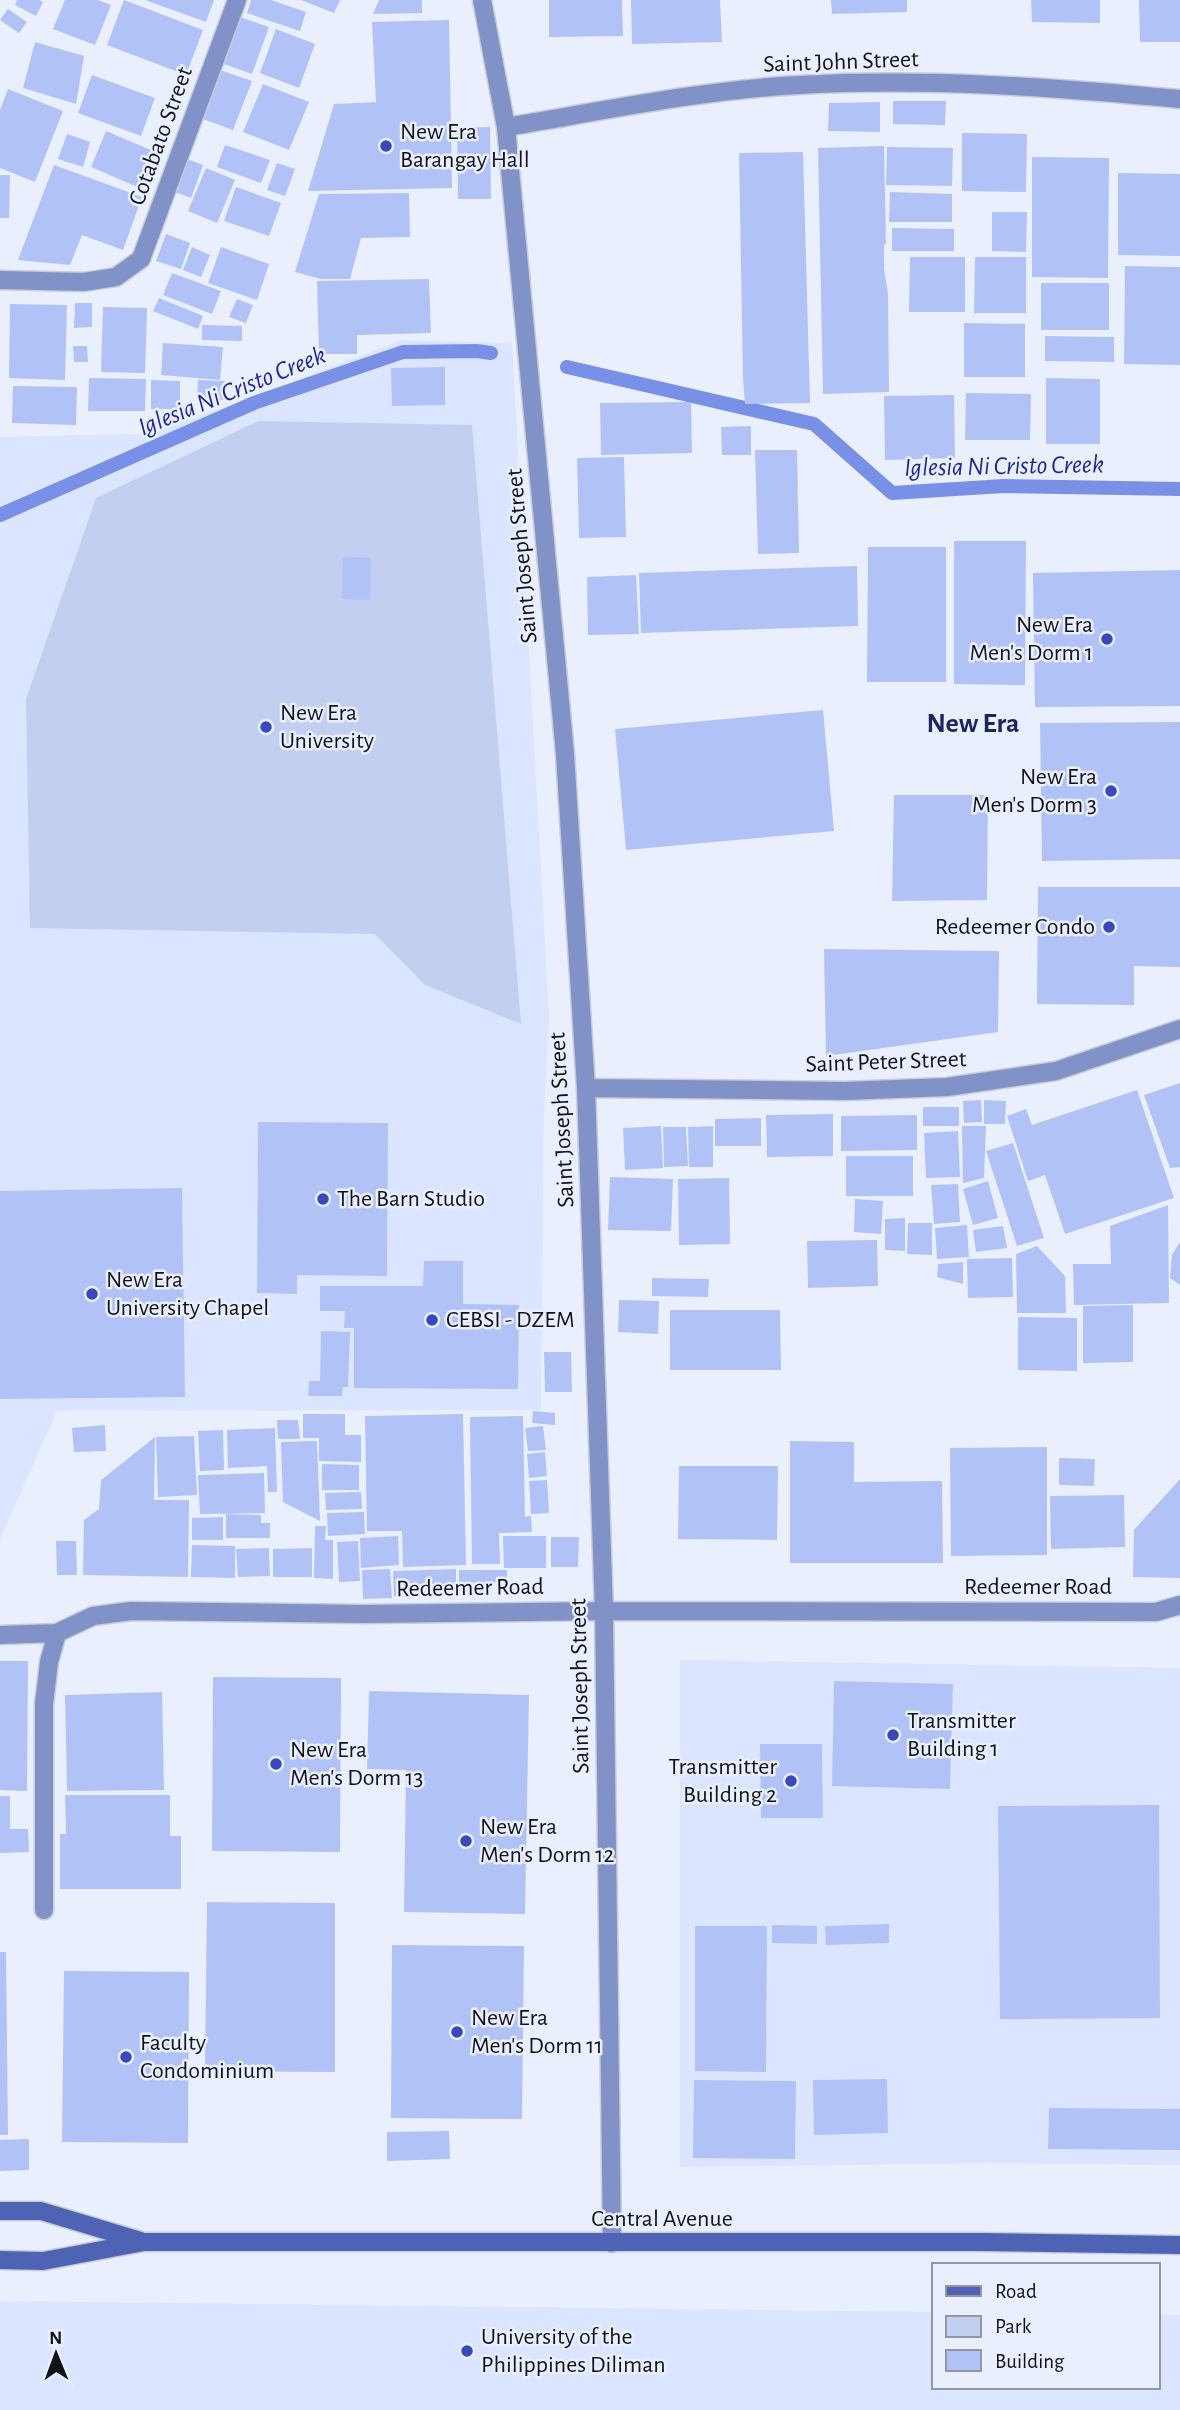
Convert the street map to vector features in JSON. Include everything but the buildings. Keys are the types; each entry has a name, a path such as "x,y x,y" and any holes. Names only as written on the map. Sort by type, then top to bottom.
{"main road":[{"name":"Central Avenue","path":"0,2211 41,2211 145,2242"},
{"name":"Central Avenue","path":"0,2260 43,2261 145,2242 980,2242 1180,2245"}],"street":[{"name":"Cotabato Street","path":"0,280 84,282 116,277 141,259 237,0"},
{"name":"Saint Joseph Street","path":"482,0 506,127 565,754 586,1088 604,1611 612,2244"},
{"name":"Saint John Street","path":"506,127 692,96 798,85 901,82 1069,89 1180,99"},
{"name":"Saint Peter Street","path":"586,1088 845,1091 947,1087 1056,1070 1180,1029"},
{"name":"Redeemer Road","path":"0,1635 57,1633 93,1616 131,1611 363,1614 604,1611 1156,1612 1180,1605"},
{"path":"44,1910 44,1704 49,1662 57,1633"}],"shaded area":[{"name":"New Era University","path":"402,340 512,343 549,1017 544,1112 541,1410 57,1411 0,1539 0,437 139,434 232,405"},
{"path":"680,1660 1180,1668 1180,2165 987,2163 680,2167"},
{"name":"University of the Philippines Diliman","path":"0,2301 932,2312 932,2389 1159,2389 1159,2315 1180,2315 1180,2410 0,2410"}],"green space":[{"path":"258,421 472,425 521,1024 425,985 375,934 30,928 26,699 96,498"}],"waterway":[{"name":"Iglesia Ni Cristo Creek","path":"0,515 254,403 403,352 491,353"},
{"name":"Iglesia Ni Cristo Creek","path":"567,367 814,424 892,493 1004,486 1180,489"}],"place":[{"name":"New Era Barangay Hall","path":"386,146"},
{"name":"New Era Men's Dorm 1","path":"1107,639"},
{"name":"New Era University","path":"266,727"},
{"name":"New Era Men's Dorm 3","path":"1111,791"},
{"name":"Redeemer Condo","path":"1109,927"},
{"name":"The Barn Studio","path":"323,1199"},
{"name":"New Era University Chapel","path":"92,1294"},
{"name":"CEBSI - DZEM","path":"432,1320"},
{"name":"Transmitter Building 1","path":"893,1735"},
{"name":"New Era Men's Dorm 13","path":"276,1764"},
{"name":"Transmitter Building 2","path":"791,1781"},
{"name":"New Era Men's Dorm 12","path":"466,1841"},
{"name":"New Era Men's Dorm 11","path":"457,2032"},
{"name":"Faculty Condominium","path":"126,2057"},
{"name":"University of the Philippines Diliman","path":"467,2351"}],"district":[{"name":"New Era","path":"973,724"}]}
